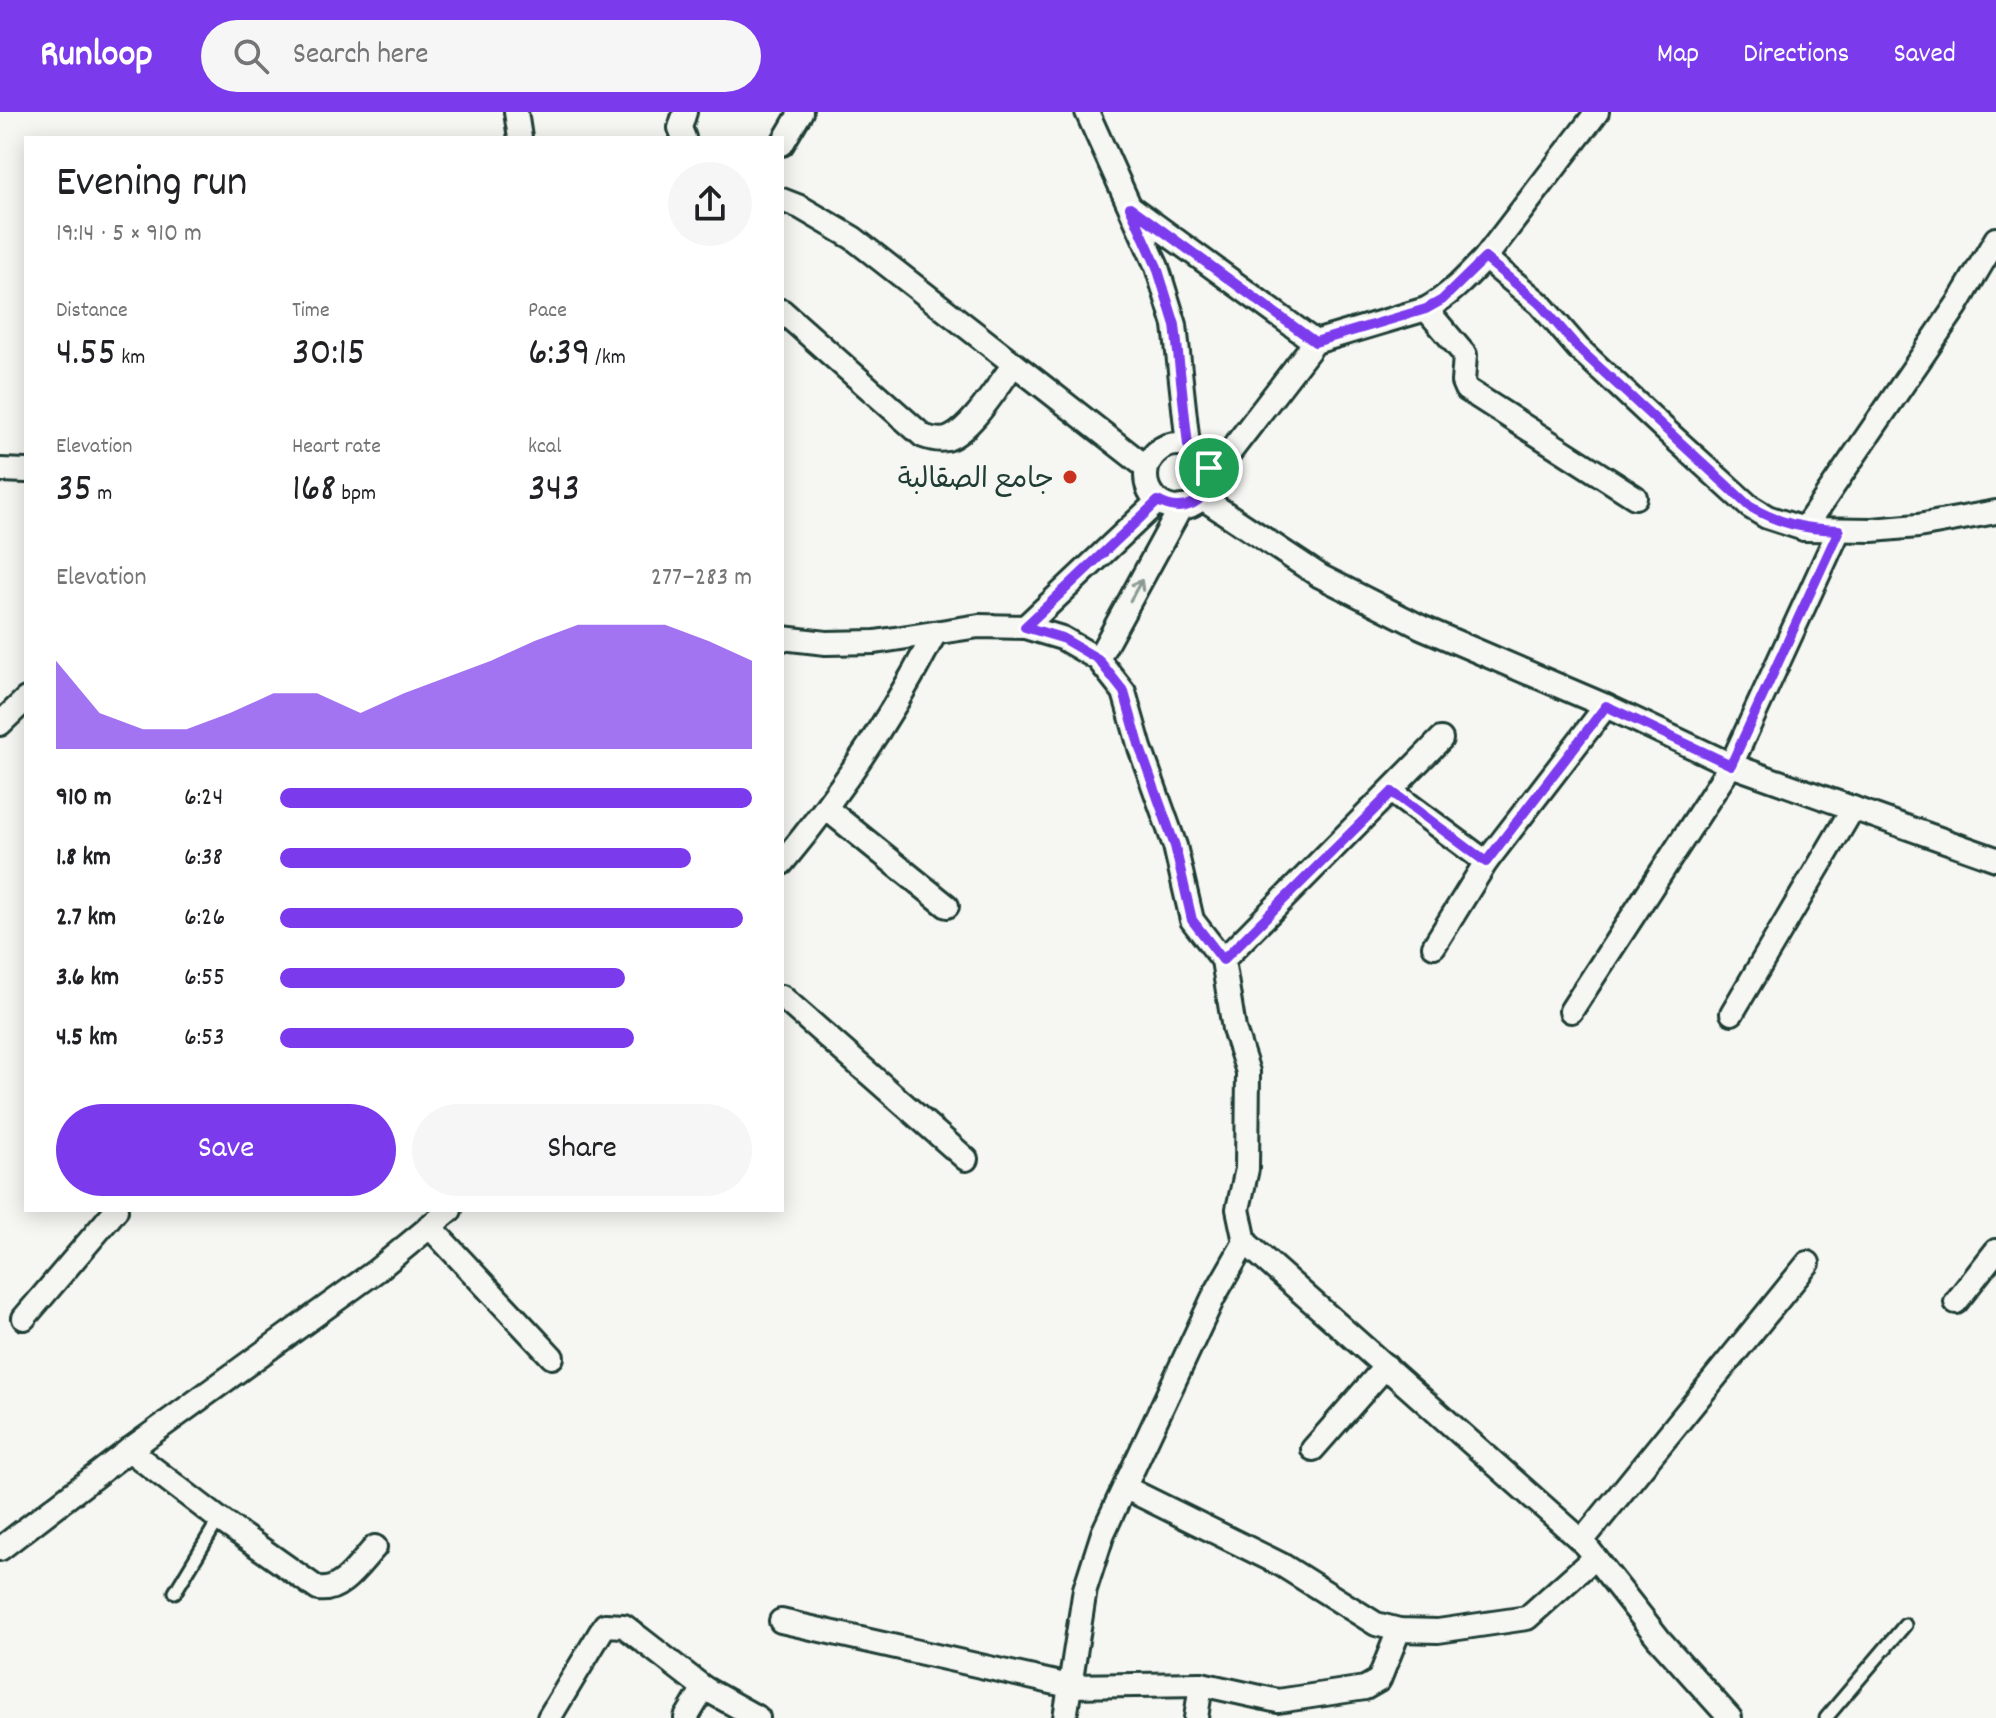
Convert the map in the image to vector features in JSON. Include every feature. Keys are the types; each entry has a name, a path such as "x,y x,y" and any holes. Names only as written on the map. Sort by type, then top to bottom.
{"street":[{"path":"516,112 520,136"},
{"path":"683,136 680,128 685,112"},
{"path":"784,141 801,112"},
{"path":"1087,112 1157,267 1175,325 1188,445"},
{"path":"1098,659 1197,494 1315,342 1426,309 1442,300 1485,258 1597,112"},
{"path":"784,201 853,238 1146,467"},
{"path":"1130,207 1315,342"},
{"path":"1804,529 1957,305 1996,239"},
{"path":"1485,258 1540,304 1578,348 1749,506 1767,517 1804,529 1839,530 1918,526 1996,512"},
{"path":"1426,309 1465,355 1463,382 1466,389 1635,497"},
{"path":"784,313 923,436 932,439 943,440 963,430 1014,364"},
{"path":"1177,443 1188,445 1205,458 1197,494 1165,505 1158,501 1147,485 1146,467 1158,450 1177,443"},
{"path":"0,470 24,471"},
{"path":"1197,494 1320,576 1421,627 1606,706 1731,765 1996,859"},
{"path":"1025,627 1158,501"},
{"path":"1571,1011 1731,765 1839,530"},
{"path":"784,638 826,643 875,642 979,626 1025,627 1062,638 1098,659 1124,692 1140,748 1175,846 1192,920 1223,960 1234,1029 1248,1072 1247,1169 1238,1209 1245,1242 1588,1549 1659,1639 1730,1718"},
{"path":"784,861 827,809 898,701 934,635"},
{"path":"2,717 24,700"},
{"path":"1434,946 1486,862 1606,706"},
{"path":"1223,960 1441,739"},
{"path":"1392,792 1486,862"},
{"path":"1732,1013 1853,808"},
{"path":"827,809 947,906"},
{"path":"784,999 966,1159"},
{"path":"24,1318 114,1212"},
{"path":"0,1549 129,1450 376,1271 447,1212"},
{"path":"429,1226 552,1357"},
{"path":"1065,1718 1091,1566 1103,1533 1213,1298 1245,1242"},
{"path":"1956,1302 1996,1251"},
{"path":"1126,1488 1282,1565 1376,1624 1399,1630 1438,1631 1527,1618 1588,1549 1808,1263"},
{"path":"1313,1449 1386,1366"},
{"path":"129,1450 318,1589 327,1591 337,1587 375,1547"},
{"path":"781,1621 1069,1686 1201,1684 1278,1701 1365,1688 1379,1680 1399,1630"},
{"path":"549,1718 605,1625 624,1626 704,1688 758,1718"},
{"path":"1196,1718 1201,1684"},
{"path":"686,1718 704,1688"}],"lane":[{"path":"175,1592 219,1519"},
{"path":"1826,1718 1905,1625"}],"place":[{"name":"جامع الصقالبة","path":"1070,477"}],"route":[{"path":"1130,207 1315,342 1426,309 1442,300 1485,258 1540,304 1578,348 1749,506 1767,517 1804,529 1839,530 1731,765 1606,706 1486,862 1392,792 1223,960 1192,920 1175,846 1140,748 1124,692 1098,659 1062,638 1025,627 1158,501 1173,507 1189,506 1196,502 1207,489 1209,468 1205,458 1188,445 1175,325 1157,267 1130,207"}]}
